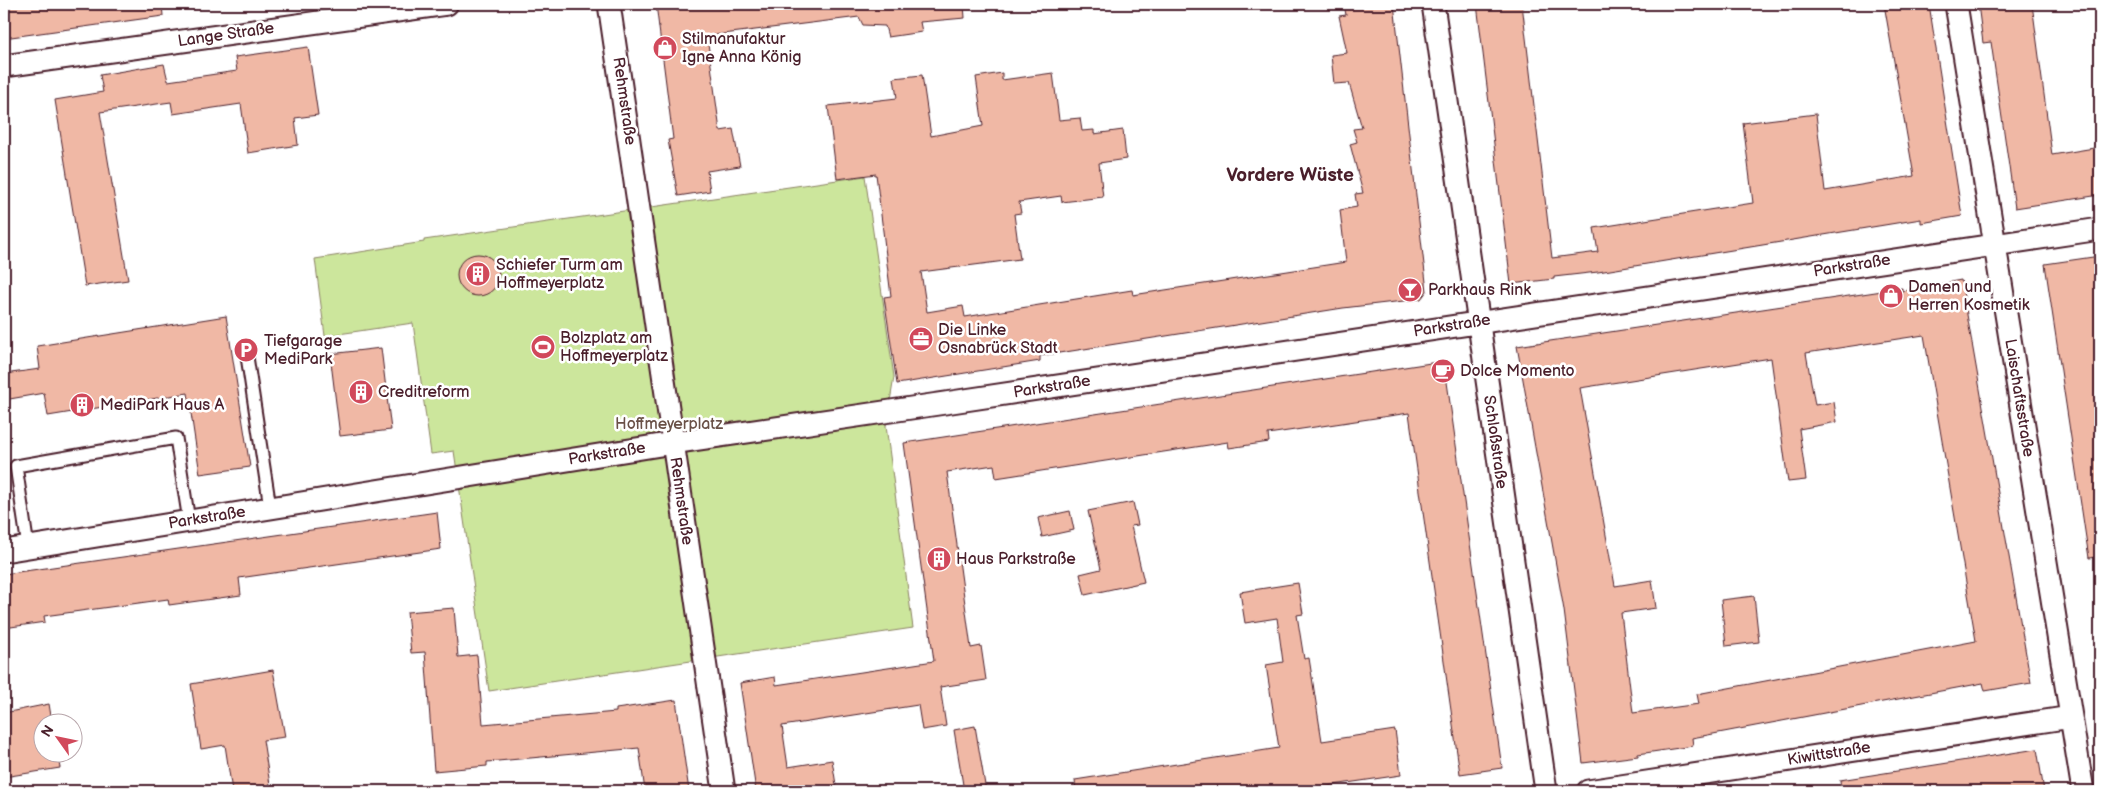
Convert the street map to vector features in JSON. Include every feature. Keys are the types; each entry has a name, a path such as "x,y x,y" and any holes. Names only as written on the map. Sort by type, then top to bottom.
{"street":[{"name":"Lange Straße","path":"4,66 447,4"},
{"name":"Rehmstraße","path":"609,4 724,791"},
{"name":"Schloßstraße","path":"1433,4 1546,791"},
{"name":"Laischaftsstraße","path":"1956,4 2083,791"},
{"name":"Parkstraße","path":"4,551 673,442 936,405 2100,229"},
{"name":"Kiwittstraße","path":"1588,791 2071,717"}],"lane":[{"path":"246,350 270,508"},
{"path":"28,548 16,466 176,438 189,521"}],"green space":[{"name":"Hoffmeyerplatz","path":"865,176 894,377 886,426 913,628 489,691 454,451 431,454 413,323 325,336 315,259 424,242 424,240"}],"building":[{"path":"4,4 162,4 163,16 4,38"},
{"path":"656,4 964,4 965,18 920,22 922,32 888,37 885,26 863,25 859,17 707,36 720,131 733,129 740,166 707,171 710,191 678,196 668,140 673,139"},
{"path":"1344,4 1394,4 1427,291 1421,299 1343,308 1040,356 1040,361 897,384 884,297 891,296 876,174 837,179 828,106 897,98 894,78 922,75 931,136 983,126 976,77 1002,73 1002,80 1053,73 1059,120 1080,118 1082,131 1094,130 1094,134 1123,130 1126,159 1099,163 1103,197 1062,202 1061,196 1019,202 1021,213 1014,214 1020,259 921,272 927,312 963,306 965,317 1132,290 1133,295 1346,262 1340,210 1357,207 1355,194 1363,193 1350,144 1357,142 1353,129 1362,128 1349,83 1334,84 1331,55 1347,53 1339,16 1346,15"},
{"path":"1477,4 1522,4 1552,258 1598,252 1594,228 1753,203 1743,123 1816,114 1825,191 1914,176 1884,4 1929,4 1962,216 1921,223 1921,219 1598,272 1554,277 1554,279 1511,284"},
{"path":"1978,4 2032,4 2052,155 2100,147 2100,195 2015,208 1991,42 1983,43"},
{"path":"308,47 318,115 295,118 298,145 248,153 241,104 173,114 171,102 100,112 128,280 85,286 55,100 103,92 100,75 164,64 168,81 237,71 235,57"},
{"name":"Schiefer Turm am Hoffmeyerplatz","path":"482,254 490,257 496,263 499,275 496,287 490,293 474,296 466,293 460,287 457,271 460,263 466,257"},
{"path":"2100,256 2100,557 2089,558 2045,264"},
{"path":"1961,280 2031,683 1985,691 1983,683 1692,738 1693,746 1583,763 1564,610 1517,346 1902,288 1902,291","holes":["1924,335 1976,641 1697,694 1699,704 1633,713 1621,613 1656,608 1652,580 1615,586 1580,388 1771,358 1788,482 1806,480 1799,429 1837,422 1834,402 1815,405 1806,353"]},
{"name":"MediPark Haus A","path":"226,316 250,467 200,474 188,393 48,416 44,393 4,400 4,374 40,369 37,346"},
{"name":"Creditreform","path":"381,348 391,430 340,436 330,354"},
{"path":"1444,361 1502,768 1460,774 1409,413 1268,434 1269,442 1229,448 1228,442 996,478 994,465 947,472 971,648 981,646 986,680 940,687 946,726 922,730 918,705 782,726 788,767 832,760 837,791 756,791 740,683 775,677 776,685 934,661 904,443"},
{"path":"1133,502 1138,525 1131,526 1144,582 1085,595 1080,574 1101,569 1088,511"},
{"path":"1070,511 1074,530 1042,537 1038,518"},
{"path":"437,512 441,549 239,578 241,595 169,605 168,599 44,616 45,622 4,628 4,574"},
{"path":"1298,583 1303,614 1297,615 1304,659 1309,658 1322,741 1395,730 1401,775 1293,791 1076,791 1075,780 1279,748 1266,665 1283,662 1277,618 1245,623 1240,592"},
{"path":"1754,596 1759,642 1726,646 1721,600"},
{"path":"454,608 458,657 477,655 483,724 616,712 616,709 676,700 689,791 645,791 639,748 487,762 487,766 434,771 425,652 411,653 407,612"},
{"path":"273,670 285,737 263,740 271,791 232,791 225,745 201,749 191,684"},
{"path":"49,704 50,712 32,712 32,762 59,762 60,768 4,777 4,713"},
{"path":"975,726 986,791 964,791 954,730"},
{"path":"2037,749 2044,791 1841,791 1840,780"}],"place":[{"name":"Stilmanufaktur Igne Anna König","path":"665,48"},
{"name":"Schiefer Turm am Hoffmeyerplatz","path":"478,274"},
{"name":"Parkhaus Rink","path":"1410,290"},
{"name":"Damen und Herren Kosmetik","path":"1891,296"},
{"name":"Die Linke Osnabrück Stadt","path":"921,339"},
{"name":"Bolzplatz am Hoffmeyerplatz","path":"543,347"},
{"name":"Tiefgarage MediPark","path":"246,350"},
{"name":"Dolce Momento","path":"1443,371"},
{"name":"Creditreform","path":"361,392"},
{"name":"MediPark Haus A","path":"82,405"},
{"name":"Haus Parkstraße","path":"939,559"}],"district":[{"name":"Vordere Wüste","path":"1290,175"}]}
